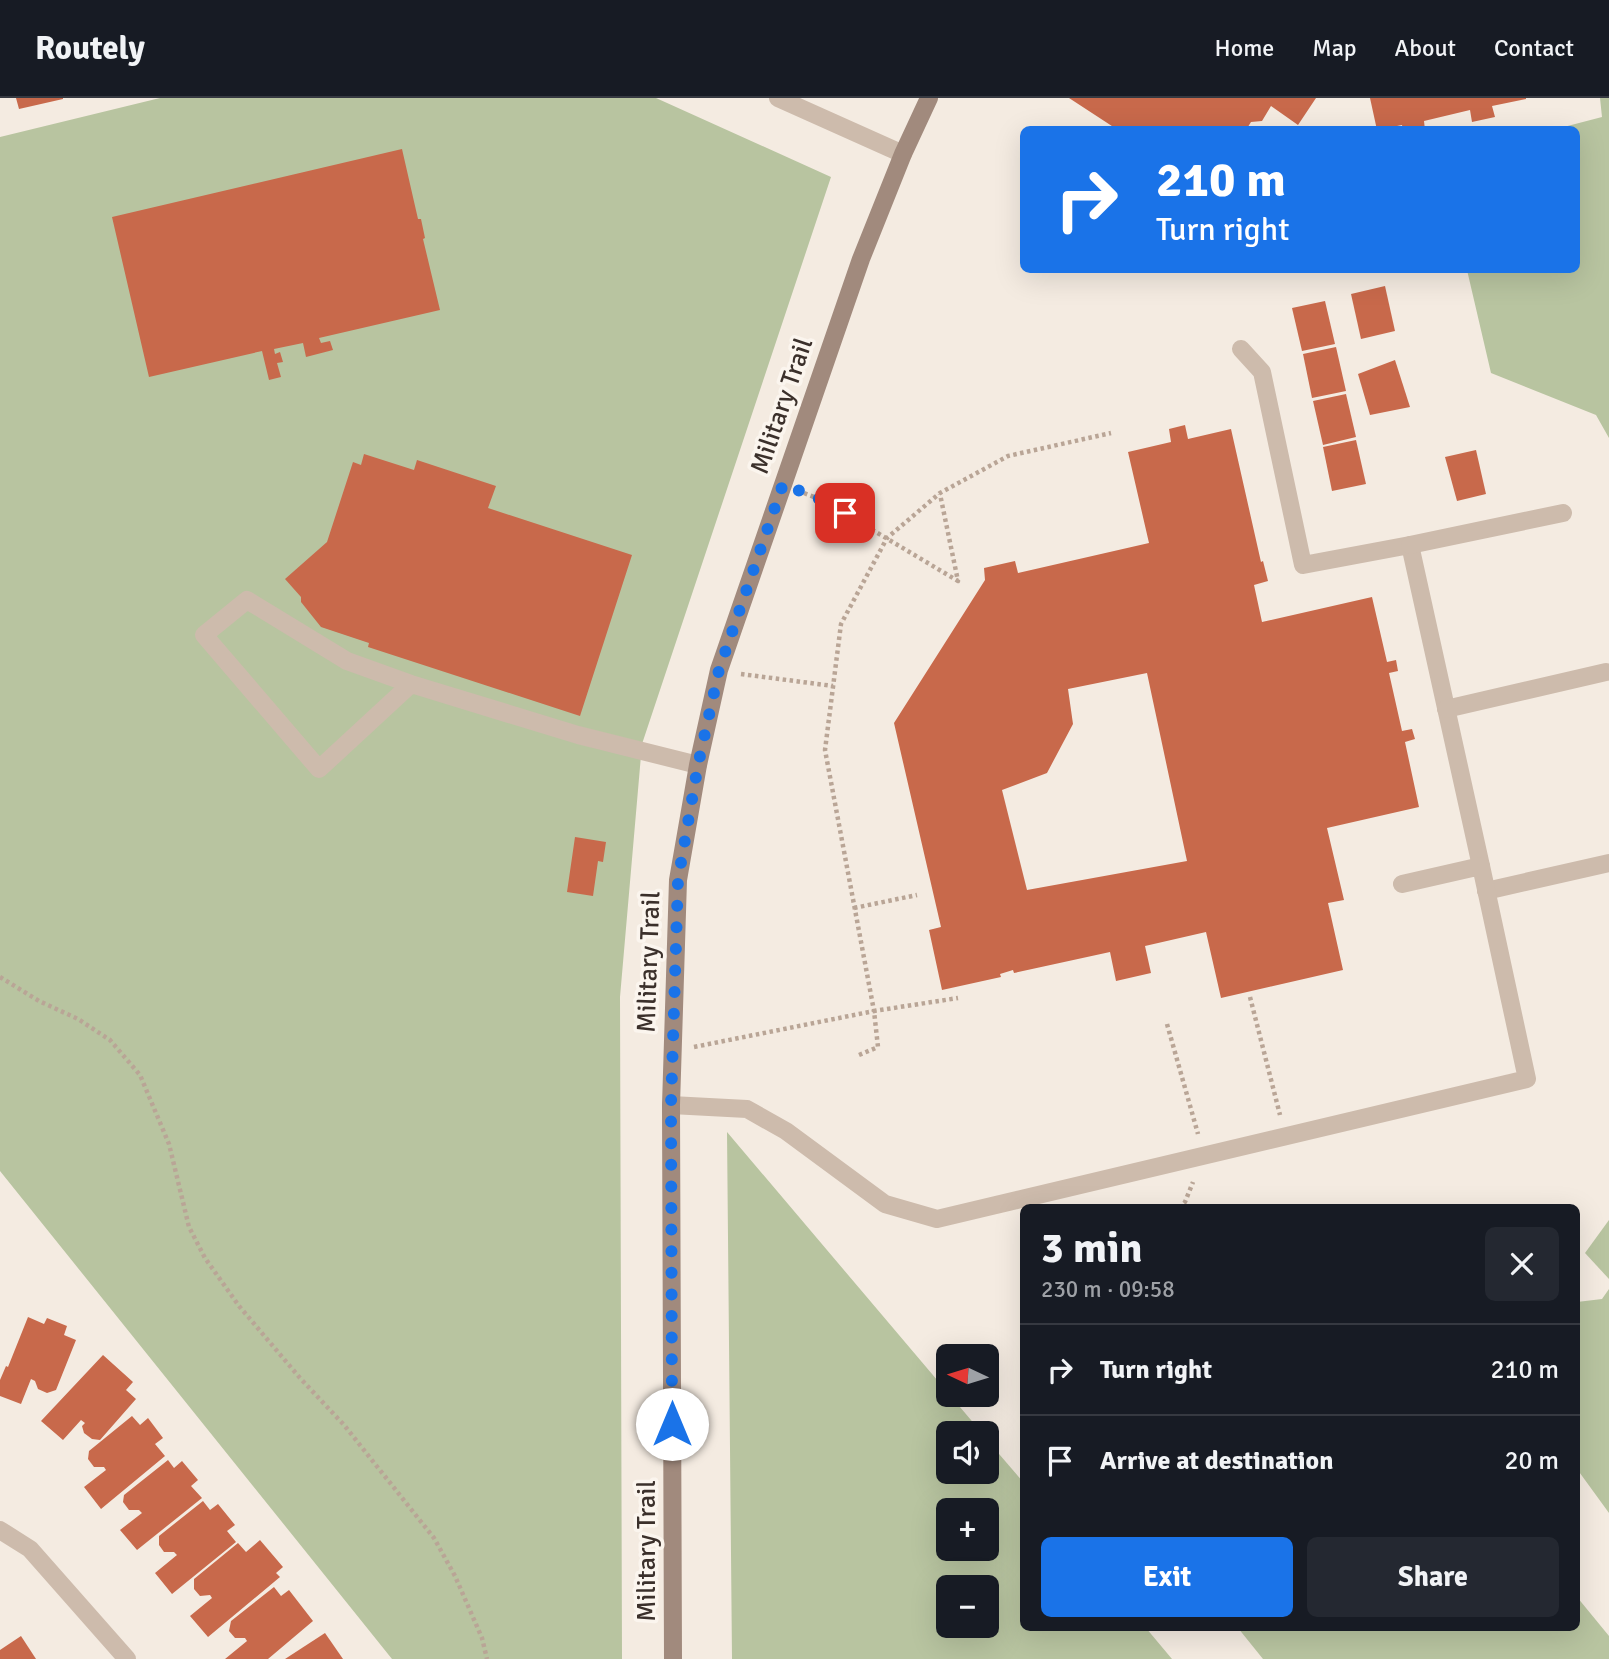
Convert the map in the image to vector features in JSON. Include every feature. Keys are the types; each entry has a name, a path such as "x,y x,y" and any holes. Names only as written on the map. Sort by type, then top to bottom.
{"street":[{"path":"778,98 903,153"},
{"name":"Military Trail","path":"673,1659 671,1105 678,880 698,765 719,670 860,259 903,153 929,98"},
{"path":"1241,349 1262,372 1303,565 1563,513"},
{"path":"671,1105 747,1109 786,1131 885,1204 937,1219 1527,1079 1410,545"},
{"path":"411,684 319,769 204,635 247,600 347,661 411,684 578,735 698,765"},
{"path":"1446,709 1606,672"},
{"path":"1486,891 1609,863"},
{"path":"1402,884 1480,866"},
{"path":"0,1530 30,1549 127,1659"}],"path":[{"path":"859,1055 878,1046 874,1011 825,750 841,624 887,538 940,493 1008,456 1111,433"},
{"path":"783,484 824,501 958,582 940,493"},
{"path":"744,675 833,686"},
{"path":"854,908 917,895"},
{"path":"0,977 39,1001 78,1019 110,1040 139,1075 169,1144 189,1227 205,1258 239,1306 300,1378 344,1424 434,1538 455,1576 482,1638 486,1659"},
{"path":"1250,997 1286,1136"},
{"path":"673,1052 874,1011 958,998"},
{"path":"1167,1024 1204,1155 1183,1204"}],"green space":[{"path":"160,98 656,98 831,177 642,744 620,997 622,1659 392,1659 0,1171 0,137"},
{"path":"1600,98 1609,98 1609,438 1596,415 1491,373 1468,273 1580,273 1580,126 1568,126 1602,117"},
{"path":"727,1132 936,1379 936,1407 960,1407 972,1421 936,1421 936,1484 999,1484 999,1454 1020,1478 1020,1631 1149,1631 1172,1659 732,1659"},
{"path":"1609,1220 1609,1279 1585,1253"},
{"path":"1609,1289 1609,1513 1580,1473 1580,1302 1602,1299"},
{"path":"1580,1601 1609,1636 1609,1659 1263,1659 1240,1631 1580,1631"}],"building":[{"path":"16,98 63,98 63,99 19,109"},
{"path":"1069,98 1316,98 1298,125 1271,106 1262,121 1251,122 1248,126 1112,126"},
{"path":"1370,98 1526,98 1492,106 1495,117 1472,122 1470,110 1424,121 1425,126 1376,126"},
{"path":"402,149 418,219 421,219 423,239 440,310 319,338 321,343 330,341 333,350 306,357 303,343 274,349 275,354 280,352 283,362 277,363 281,377 269,380 262,351 149,377 112,217"},
{"path":"1385,286 1395,331 1361,339 1351,294"},
{"path":"1325,301 1335,344 1302,351 1292,308"},
{"path":"1336,347 1346,391 1312,398 1303,354"},
{"path":"1395,360 1410,407 1370,415 1358,374"},
{"path":"1346,394 1356,437 1323,445 1313,401"},
{"path":"1185,425 1188,439 1231,429 1261,562 1263,561 1268,581 1254,585 1262,622 1372,597 1387,662 1396,660 1398,671 1389,673 1402,731 1412,729 1415,739 1405,742 1419,807 1327,828 1344,900 1328,903 1343,970 1221,998 1206,932 1145,946 1151,973 1116,981 1110,952 1014,973 1013,970 1000,974 1001,977 942,990 929,930 941,927 894,723 985,580 984,568 1015,561 1018,573 1149,543 1128,452 1171,442 1169,429","holes":["1147,673 1187,861 1027,890 1002,790 1047,773 1073,724 1068,689"]},
{"path":"1356,440 1366,484 1332,491 1323,447"},
{"path":"1476,450 1486,494 1457,501 1445,457"},
{"path":"364,454 414,470 417,460 496,486 488,508 632,555 580,716 368,647 369,643 321,627 285,579 327,542 353,462 361,465"},
{"path":"575,837 606,842 603,862 598,861 593,896 567,892"},
{"path":"28,1317 44,1324 47,1318 67,1326 64,1335 76,1340 56,1390 47,1393 38,1389 35,1381 31,1379 21,1404 0,1396 0,1380"},
{"path":"103,1355 133,1382 126,1390 136,1399 100,1440 92,1439 84,1433 82,1426 85,1423 81,1420 63,1440 41,1421"},
{"path":"132,1416 140,1425 148,1418 163,1438 155,1444 165,1456 101,1509 84,1487 106,1470 104,1467 94,1467 88,1459 89,1451"},
{"path":"168,1460 174,1468 182,1461 198,1480 191,1486 202,1498 137,1550 120,1530 142,1513 139,1510 129,1510 123,1502 124,1495"},
{"path":"203,1501 210,1510 218,1504 235,1525 227,1531 236,1542 172,1594 155,1573 177,1555 174,1552 164,1552 159,1545 159,1536"},
{"path":"260,1540 283,1567 276,1573 280,1577 208,1637 190,1616 212,1598 210,1595 200,1596 194,1589 194,1579 238,1543 246,1552"},
{"path":"274,1587 281,1596 289,1590 313,1621 268,1659 225,1659 247,1641 245,1638 235,1638 229,1631 231,1621"},
{"path":"325,1633 343,1659 285,1659"},
{"path":"21,1636 36,1659 0,1659 0,1650"}],"route":[{"path":"672,1424 671,1105 678,880 698,765 719,670 783,484 845,513"}]}
